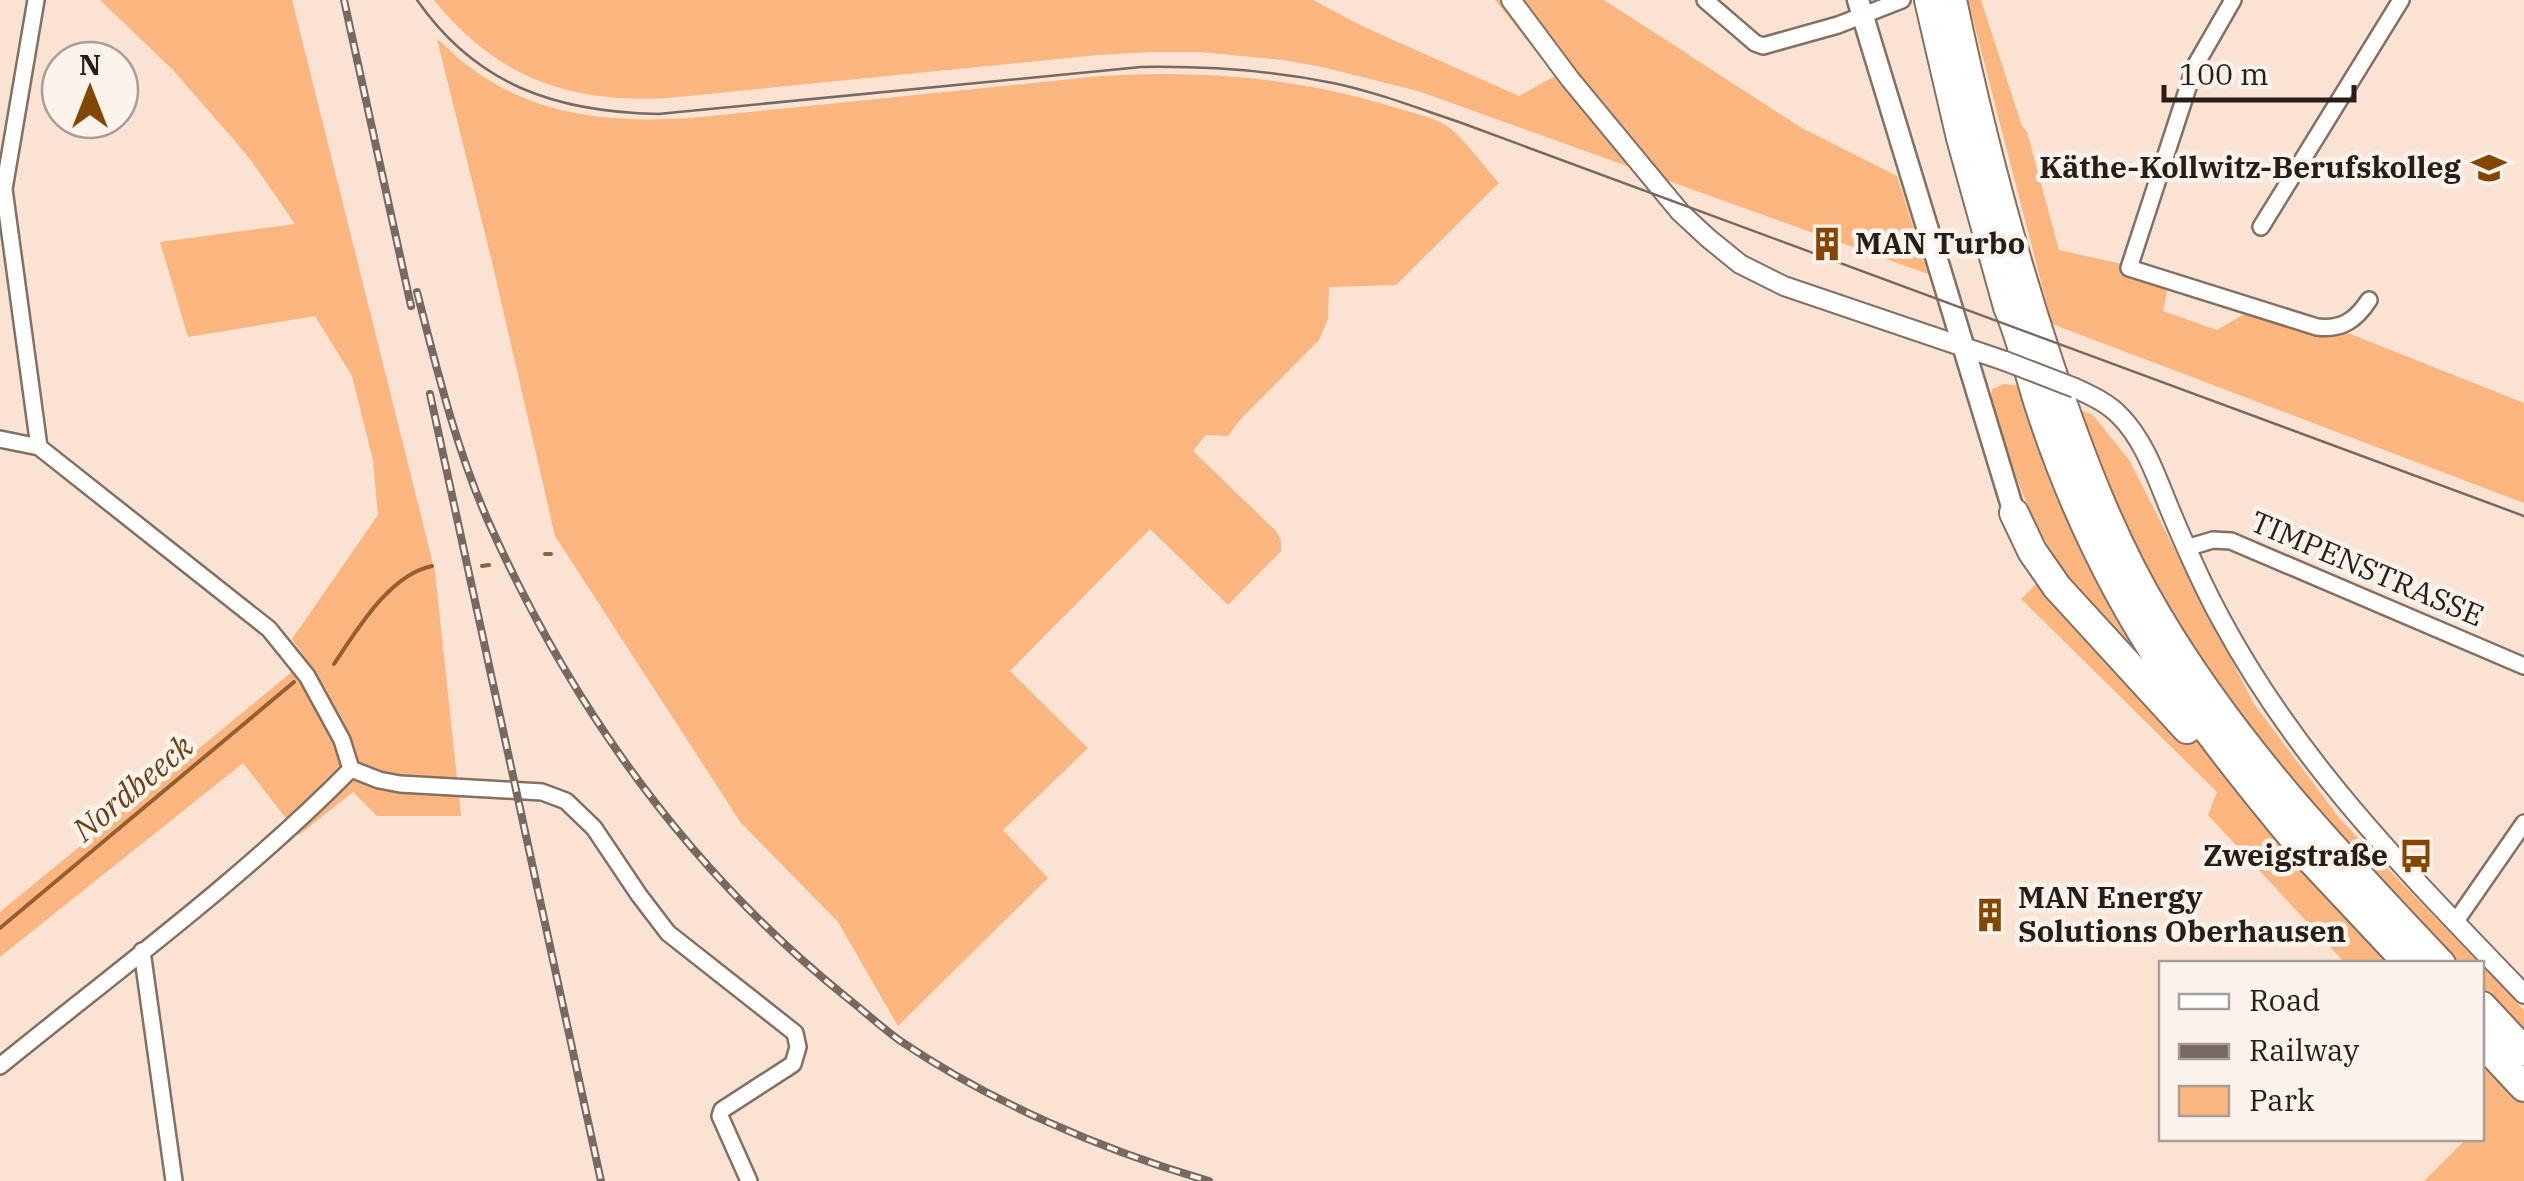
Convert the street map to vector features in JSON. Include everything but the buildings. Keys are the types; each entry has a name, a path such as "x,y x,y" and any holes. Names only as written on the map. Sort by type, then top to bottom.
{"highway":[{"path":"1929,0 1970,174 2008,307 2052,441 2097,549 2135,620 2197,718 2313,861"},
{"path":"1952,0 1982,134 2032,312 2071,428 2118,542 2157,615 2208,696 2266,772 2438,961"},
{"path":"2014,513 2032,551 2056,587 2219,766 2406,961"},
{"path":"2484,1008 2524,1051"},
{"path":"2484,1044 2524,1087"}],"main road":[{"path":"1860,7 2014,513"}],"street":[{"path":"36,0 2,189 39,447"},
{"path":"1511,0 1570,80 1680,212 1740,264 1784,286 1962,345 2075,388 2111,408 2131,428 2217,612 2245,662 2315,765 2371,833 2524,994"},
{"path":"1705,0 1763,46 1838,24 1860,7 1902,0"},
{"path":"2233,0 2195,66 2129,268 2317,327 2338,328 2350,322 2369,300"},
{"path":"2261,227 2401,0"},
{"path":"0,440 39,447 269,630 307,676 342,740 351,768 400,784 542,792 566,801 594,828 668,933 795,1032 798,1047 794,1064 722,1110 720,1116 749,1181"},
{"name":"TIMPENSTRASSE","path":"2186,548 2213,540 2231,541 2524,666"},
{"path":"0,1066 317,804 351,768"},
{"path":"2456,921 2524,823"},
{"path":"142,952 174,1181"}],"green space":[{"path":"100,0 292,0 435,572 461,816 377,816 353,792 299,835 243,763 0,957 0,912 293,671 313,705 327,691 292,639 378,515 373,460 352,376 315,316 188,337 160,242 295,224 234,140 172,69"},
{"path":"434,0 1313,0 1519,96 1555,76 1495,0 1604,0 1800,127 1897,176 1928,274 1418,91 1322,67 1200,52 1152,52 668,98 599,96 567,90 510,67 458,27"},
{"path":"1968,0 1981,0 2027,132 2059,250 2170,278 2163,311 2217,330 2246,313 2274,308 2524,403 2524,503 2052,324"},
{"path":"437,39 467,65 519,96 574,113 631,119 691,118 1101,76 1211,75 1283,82 1354,96 1441,123 1459,137 1499,183 1396,285 1329,287 1328,319 1319,340 1228,436 1206,435 1193,451 1281,540 1281,551 1228,605 1150,529 1010,671 1088,748 1003,830 1048,878 898,1026 838,922 741,823 555,536"},
{"path":"2004,384 2021,386 2093,415 2129,460 2254,704 2340,819 2477,961 2343,961 2208,815 2217,792 2021,599 2058,562 2018,482 1991,397 1992,389"},
{"path":"2484,968 2524,1010 2524,1181 2424,1181 2464,1141 2484,1141"}],"waterway":[{"name":"Nordbeeck","path":"545,554 551,554"},
{"name":"Nordbeeck","path":"482,566 489,565"},
{"name":"Nordbeeck","path":"334,664 388,592 416,571 432,566"},
{"name":"Nordbeeck","path":"0,928 294,682"}],"tram line":[{"path":"417,0 440,30 493,73 553,100 621,112 658,114 1141,67 1261,72 1349,87 1459,122 2524,516"}],"railway":[{"path":"344,0 411,306"},
{"path":"417,292 467,467 522,591 597,721 685,840 789,948 899,1040 934,1063 1048,1122 1128,1155 1209,1181"},
{"path":"430,394 601,1181"}],"place":[{"name":"Käthe-Kollwitz-Berufskolleg","path":"2489,168"},
{"name":"MAN Turbo","path":"1827,244"},
{"name":"Zweigstraße","path":"2416,856"},
{"name":"MAN Energy Solutions Oberhausen","path":"1990,915"}]}
